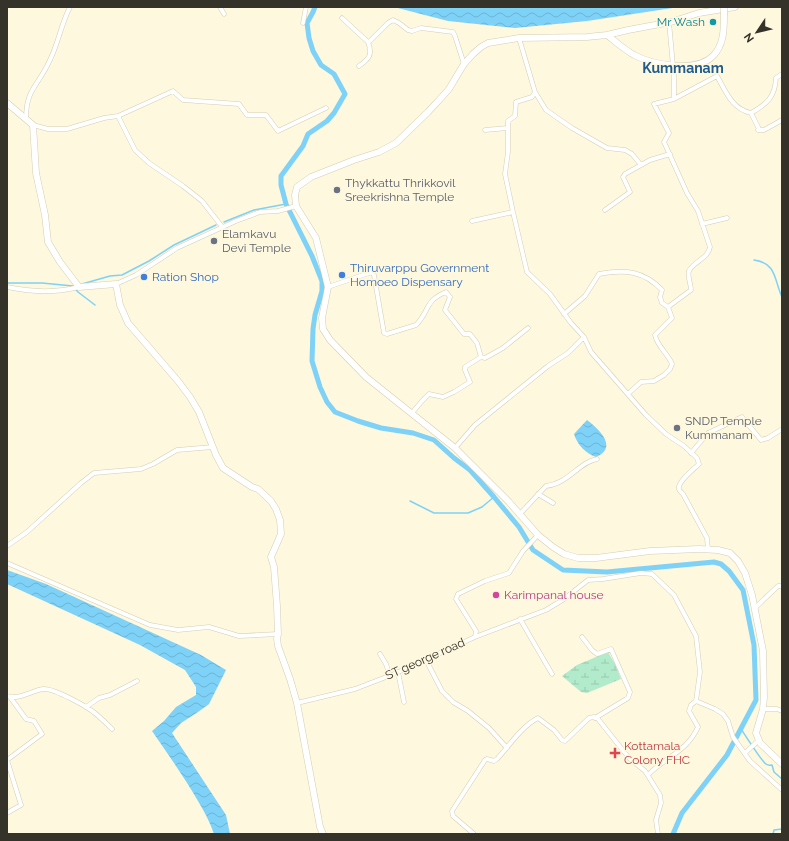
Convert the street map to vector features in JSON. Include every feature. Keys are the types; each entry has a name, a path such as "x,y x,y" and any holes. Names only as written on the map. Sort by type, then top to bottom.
{"main road":[{"path":"607,35 634,56 674,66 695,65 714,56 721,43 724,34 724,7"},
{"path":"735,7 700,13 669,22 587,38 519,38 488,43 481,47 464,64 449,89 396,143 379,152 354,160 304,180 295,191 293,207 316,238 328,287 322,318 322,329 341,353 366,377 455,448 500,492 536,537 564,554 578,558 596,558 673,550 699,549 708,551 718,550 730,553 738,561 745,573 755,608 763,651 764,671 762,709 756,733 760,743 782,764"},
{"path":"7,103 33,125 36,173 45,214 48,242 54,253 77,287 116,284 120,306 128,323 178,381 198,412 223,468 252,487 258,489 270,501 276,510 280,520 281,534 271,557 274,567 278,646 297,704 320,827 323,834"}],"street":[{"path":"26,119 26,109 30,91 49,63 70,7"},
{"path":"220,7 224,14"},
{"path":"303,23 306,7"},
{"path":"342,18 368,42 371,48 370,55 367,60 359,66"},
{"path":"368,42 393,20 412,32 421,28 453,32 464,64"},
{"path":"669,22 674,66 674,99"},
{"path":"519,38 535,92 546,110 607,148 625,150 632,154 641,164"},
{"path":"668,307 691,290 689,275 690,270 710,250 710,244 698,211 687,194 664,142 669,132 654,104 674,99 717,76 739,110 751,113 771,99 776,89 776,78 781,74"},
{"path":"33,125 48,129 67,130 104,118 118,116 173,91 183,100 239,104 246,115 266,115 278,131 326,108"},
{"path":"535,92 532,97 516,102 515,116 508,121 505,174 527,272 550,294 564,314 584,337 591,352 650,419 666,434 697,458 699,464 683,479 679,485 679,490 683,494 707,538 708,551"},
{"path":"751,113 759,129 758,130 761,131 782,120"},
{"path":"118,116 135,150 149,163 183,186 202,202 223,228"},
{"path":"485,130 508,128"},
{"path":"605,210 630,192 623,178 628,172 650,160 670,154"},
{"path":"116,284 136,274 177,248 260,212 278,211 293,207"},
{"path":"472,221 513,212"},
{"path":"702,224 727,218"},
{"path":"564,314 585,296 599,274 613,271 633,272 646,277 662,290 660,297 662,303 668,307 672,318 655,334 656,340 669,357 672,364 670,369 654,381 641,382 628,394"},
{"path":"328,287 372,272 374,274 384,333 387,334 416,325 420,322 429,303 438,295 446,292 450,297 445,310 464,334 470,334 477,343 481,356"},
{"path":"7,287 39,291 56,291 77,287"},
{"path":"412,413 430,394 442,397 454,392 470,382 465,367 481,356 484,358 488,357 503,348 528,328"},
{"path":"455,448 475,426 548,366 568,354 584,337"},
{"path":"691,453 708,433 742,417 761,440 768,438 782,429"},
{"path":"7,546 27,532 94,473 141,469 177,450 213,447"},
{"path":"519,515 546,486 553,485 567,478 586,463 597,459"},
{"path":"538,494 553,503"},
{"name":"ST george road","path":"297,704 355,689 390,676 475,637 476,631 456,599 458,594 484,581 509,573 523,551 536,537"},
{"path":"7,563 75,594 150,625 178,630 208,628 239,636 278,634"},
{"path":"475,637 546,610 564,599 588,580 641,573 652,574 674,595 696,636 700,672 696,701 690,710 698,727 690,740 680,751 648,775"},
{"path":"755,608 778,586 782,586"},
{"path":"520,619 552,674"},
{"path":"474,834 452,816 452,811 485,760 487,759 494,761 497,759 532,720 538,718 554,730 564,741 589,718 595,718 628,698 630,692 611,649 597,654 582,637"},
{"path":"380,654 386,664 390,676"},
{"path":"426,660 442,691 453,702 468,711 489,728 507,748"},
{"path":"398,672 404,702"},
{"path":"86,707 99,698 110,695 137,681"},
{"path":"8,696 21,696 44,689 51,690 86,707 112,729"},
{"path":"7,813 21,805 7,760 42,734 34,721 26,719 8,696"},
{"path":"696,701 723,714 728,721 733,737 754,765 782,790"},
{"path":"762,709 777,709 782,711"},
{"path":"595,718 598,719 629,758 648,775 660,795 661,803 656,820 658,834"},
{"path":"745,753 759,740"}],"green space":[{"path":"608,652 621,679 587,693 581,692 562,676 577,665"}],"water":[{"path":"394,7 679,7 587,21 515,28 448,21"},
{"path":"587,420 605,438 606,448 596,457 589,454 582,448 574,434"},
{"path":"7,570 46,584 201,655 226,670 209,704 181,723 172,733 226,815 230,834 214,834 207,817 193,792 152,731 164,721 176,707 196,695 196,687 185,670 140,645 7,584"}],"waterway":[{"path":"315,7 307,23 313,51 321,65 334,74 345,94 334,113 327,121 308,134 303,146 281,176 281,185 286,204 312,256 322,281 322,291 315,315 313,329 312,361 320,387 327,402 335,412 358,421 381,428 413,433 434,440 470,470 519,527 533,550 563,570 607,572 714,562 721,564 729,571 743,590 754,645 756,700 727,755 682,813 673,834"},
{"path":"224,222 254,210 286,204"},
{"path":"82,284 110,276 122,275 149,261 174,245 216,225"},
{"path":"754,260 767,265 771,269 774,273 782,297"},
{"path":"7,283 42,283 73,286 78,292 95,305"},
{"path":"410,501 434,513 468,513 482,507 494,497"},
{"path":"741,729 757,754 768,765 772,765 774,772 782,779"},
{"path":"773,834 774,830 782,829"}],"place":[{"name":"Mr Wash","path":"713,22"},
{"name":"Thykkattu Thrikkovil Sreekrishna Temple","path":"337,190"},
{"name":"Elamkavu Devi Temple","path":"214,241"},
{"name":"Thiruvarppu Government Homoeo Dispensary","path":"342,275"},
{"name":"Ration Shop","path":"144,277"},
{"name":"SNDP Temple Kummanam","path":"677,428"},
{"name":"Karimpanal house","path":"496,595"},
{"name":"Kottamala Colony FHC","path":"615,753"}],"district":[{"name":"Kummanam","path":"683,68"}]}
